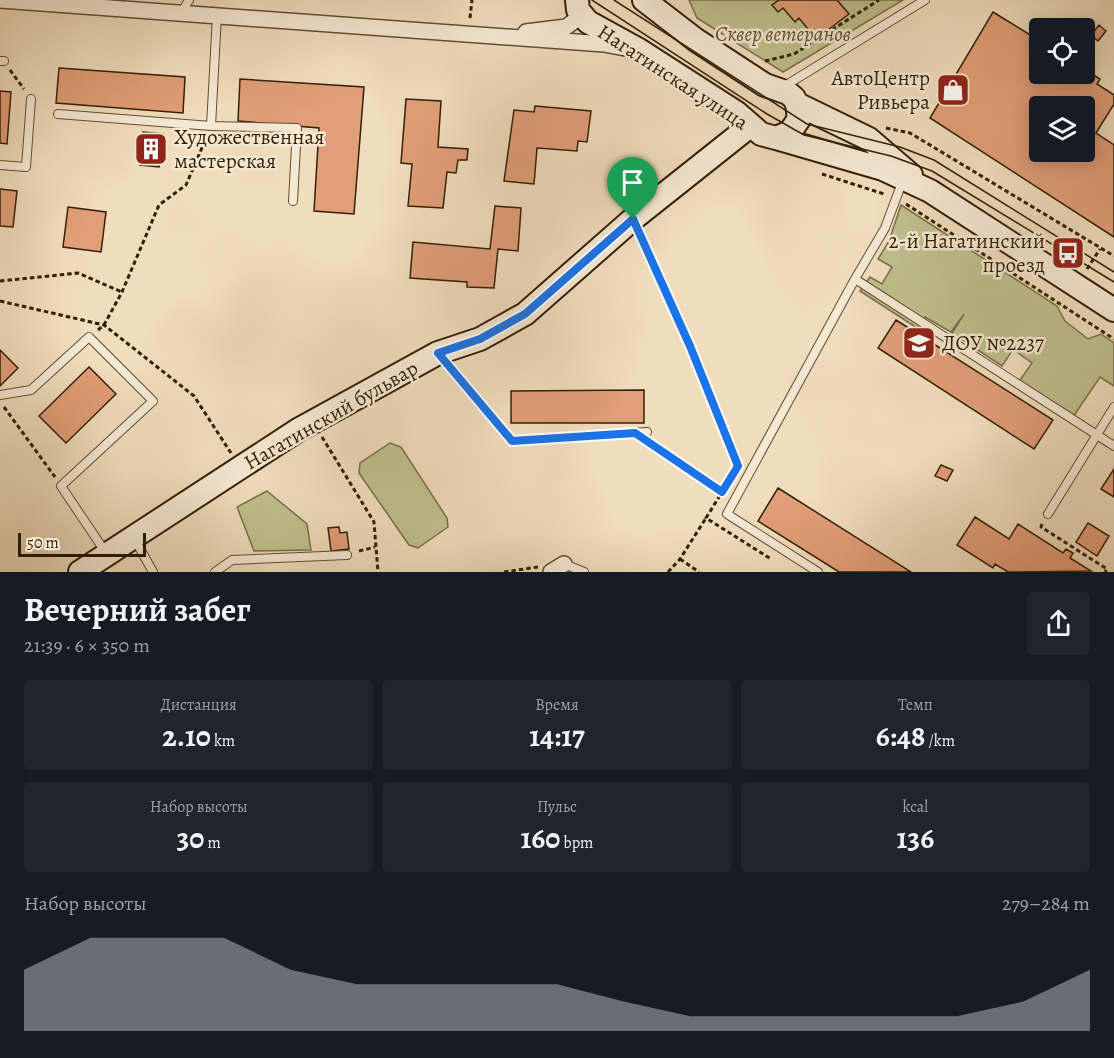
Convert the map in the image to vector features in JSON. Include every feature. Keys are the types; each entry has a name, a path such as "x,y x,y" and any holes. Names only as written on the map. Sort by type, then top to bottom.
{"street":[{"path":"0,0 186,6 217,15 604,44 639,50"},
{"name":"Нагатинская улица","path":"644,0 696,40 765,85 780,89 794,98 797,104 869,139 930,191"},
{"path":"669,0 696,40"},
{"name":"Нагатинская улица","path":"575,4 582,17 603,33 639,50 737,113 750,126 768,137 904,178 930,191 1114,310"},
{"path":"484,36 566,27 577,19 575,4"},
{"path":"776,138 783,136 793,128 799,119 797,104"},
{"name":"Нагатинский бульвар","path":"80,572 298,430 438,353 480,339 525,314 633,219 750,126"}],"lane":[{"path":"780,89 925,0"},
{"path":"212,126 217,15"},
{"path":"0,165 26,167 31,99"},
{"path":"58,114 212,126 297,128 293,201"},
{"path":"818,572 727,514 885,228 904,178"},
{"path":"855,279 1114,446"},
{"path":"0,395 32,390 89,337 153,401 61,486 107,554"},
{"path":"438,353 512,441 647,432"},
{"path":"1048,514 1114,407"},
{"path":"133,537 153,572"},
{"path":"215,572 232,560 347,555"},
{"path":"557,568 584,572"}],"path":[{"path":"470,20 472,0"},
{"path":"764,61 794,54 879,0"},
{"path":"2,61 31,99"},
{"path":"89,337 104,325 122,292 159,205 186,185 212,126"},
{"path":"633,219 690,346 738,466 681,559 668,572"},
{"path":"1086,270 1100,249"},
{"path":"0,281 78,273 122,292"},
{"path":"0,401 61,486"},
{"path":"635,433 722,492"},
{"path":"321,435 374,522 378,572"},
{"path":"1048,514 1041,527 1107,569 1105,572"},
{"path":"706,518 773,560"},
{"path":"347,555 375,547"},
{"path":"681,559 699,572"},
{"path":"504,572 557,568"}],"green space":[{"name":"Сквер ветеранов","path":"689,0 903,0 783,72 697,18"},
{"path":"901,205 1057,306 1065,321 1088,339 1101,334 1114,343 1114,386 1100,377 1073,417 1018,383 1032,363 1014,350 1020,339 1002,366 952,333 964,314 951,332 925,317 917,328 860,291 870,277 882,284 892,267 878,259 889,241"},
{"path":"390,443 401,447 447,518 448,527 418,548 409,545 359,473 360,463"},
{"path":"267,491 307,524 311,550 254,551 237,507"}],"building":[{"path":"779,0 837,0 849,14 816,39 799,18 795,22 783,8 778,12 772,5"},
{"path":"993,12 1029,34 1029,84 1095,84 1095,76 1100,79 1097,84 1114,95 1114,104 1096,133 1114,145 1114,237 930,118"},
{"path":"1099,25 1106,31 1098,41 1095,38 1095,30"},
{"path":"59,68 185,77 183,113 56,103"},
{"path":"240,79 364,87 354,214 314,211 319,128 238,121"},
{"path":"0,91 11,92 7,144 0,143"},
{"path":"406,99 441,101 438,147 468,149 467,160 458,160 456,173 447,172 443,208 408,206 412,164 401,163"},
{"path":"535,106 591,111 587,142 578,141 577,151 537,148 534,184 504,181 514,110 534,112"},
{"name":"Художественная мастерская","path":"143,132 163,134 159,167 140,165"},
{"path":"0,189 17,191 13,227 0,226"},
{"path":"495,206 521,208 518,251 498,249 494,288 467,287 467,282 410,278 413,242 490,249"},
{"path":"68,207 106,212 101,252 63,247"},
{"path":"896,320 1053,420 1034,449 878,348"},
{"path":"0,350 18,368 0,386"},
{"path":"89,367 116,394 66,443 39,416"},
{"path":"644,390 644,423 511,423 511,391"},
{"path":"941,465 953,470 947,481 935,476"},
{"path":"1114,469 1114,497 1101,489"},
{"path":"778,488 911,572 839,572 758,521"},
{"path":"975,517 1009,539 1018,524 1063,553 1066,549 1073,553 1070,558 1091,571 1008,572 995,564 993,568 957,545"},
{"path":"1088,523 1109,536 1097,556 1076,542"},
{"path":"339,527 340,533 347,532 349,549 331,551 328,528"}],"tram line":[{"path":"592,0 767,114 804,135 891,156 932,171 1114,282"},
{"path":"614,0 807,124 900,147 934,160 1114,272"}],"place":[{"name":"АвтоЦентр Ривьера","path":"953,90"},
{"name":"Художественная мастерская","path":"151,149"},
{"name":"2-й Нагатинский проезд","path":"1068,253"},
{"name":"ДОУ №2237","path":"919,343"}],"route":[{"path":"633,219 690,346 738,466 722,492 635,433 512,441 438,353 480,339 525,314 633,219"}]}
